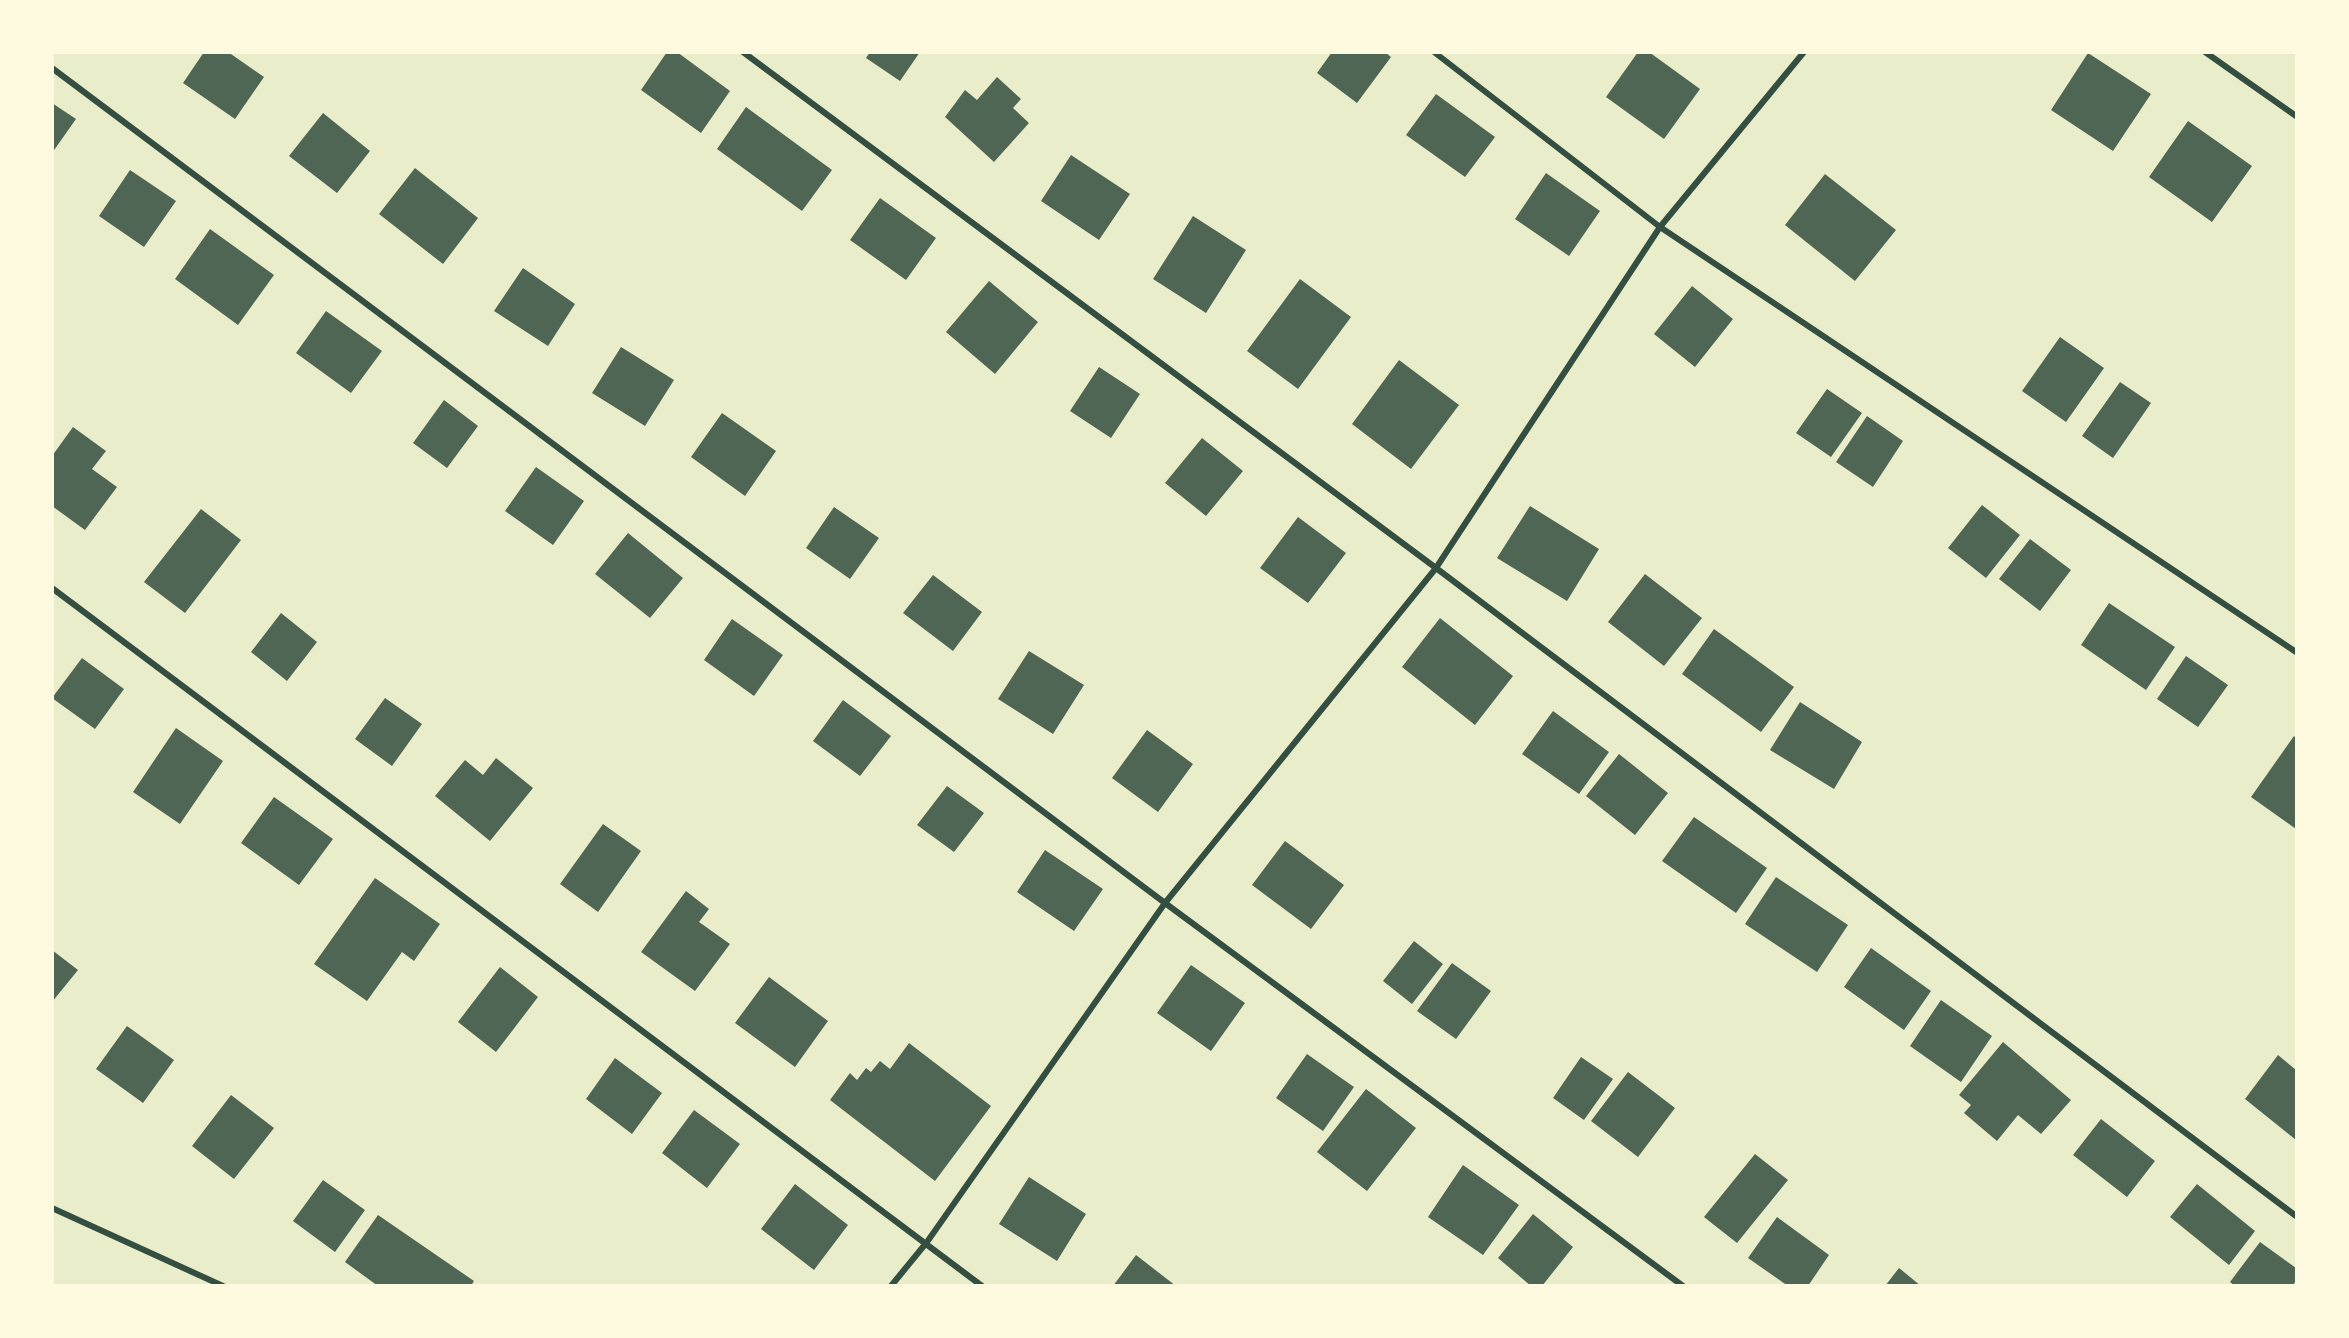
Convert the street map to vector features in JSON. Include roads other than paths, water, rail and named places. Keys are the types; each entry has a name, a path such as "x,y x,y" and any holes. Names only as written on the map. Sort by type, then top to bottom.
{"street":[{"path":"743,52 1436,568 2296,1216"},
{"path":"1434,52 1660,227 2296,652"},
{"path":"891,1286 927,1242 1165,903 1436,568 1660,227 1803,52"},
{"path":"2205,52 2296,116"},
{"path":"52,68 1165,903 1683,1286"},
{"path":"52,588 927,1242 982,1286"},
{"path":"52,1208 223,1286"}]}
